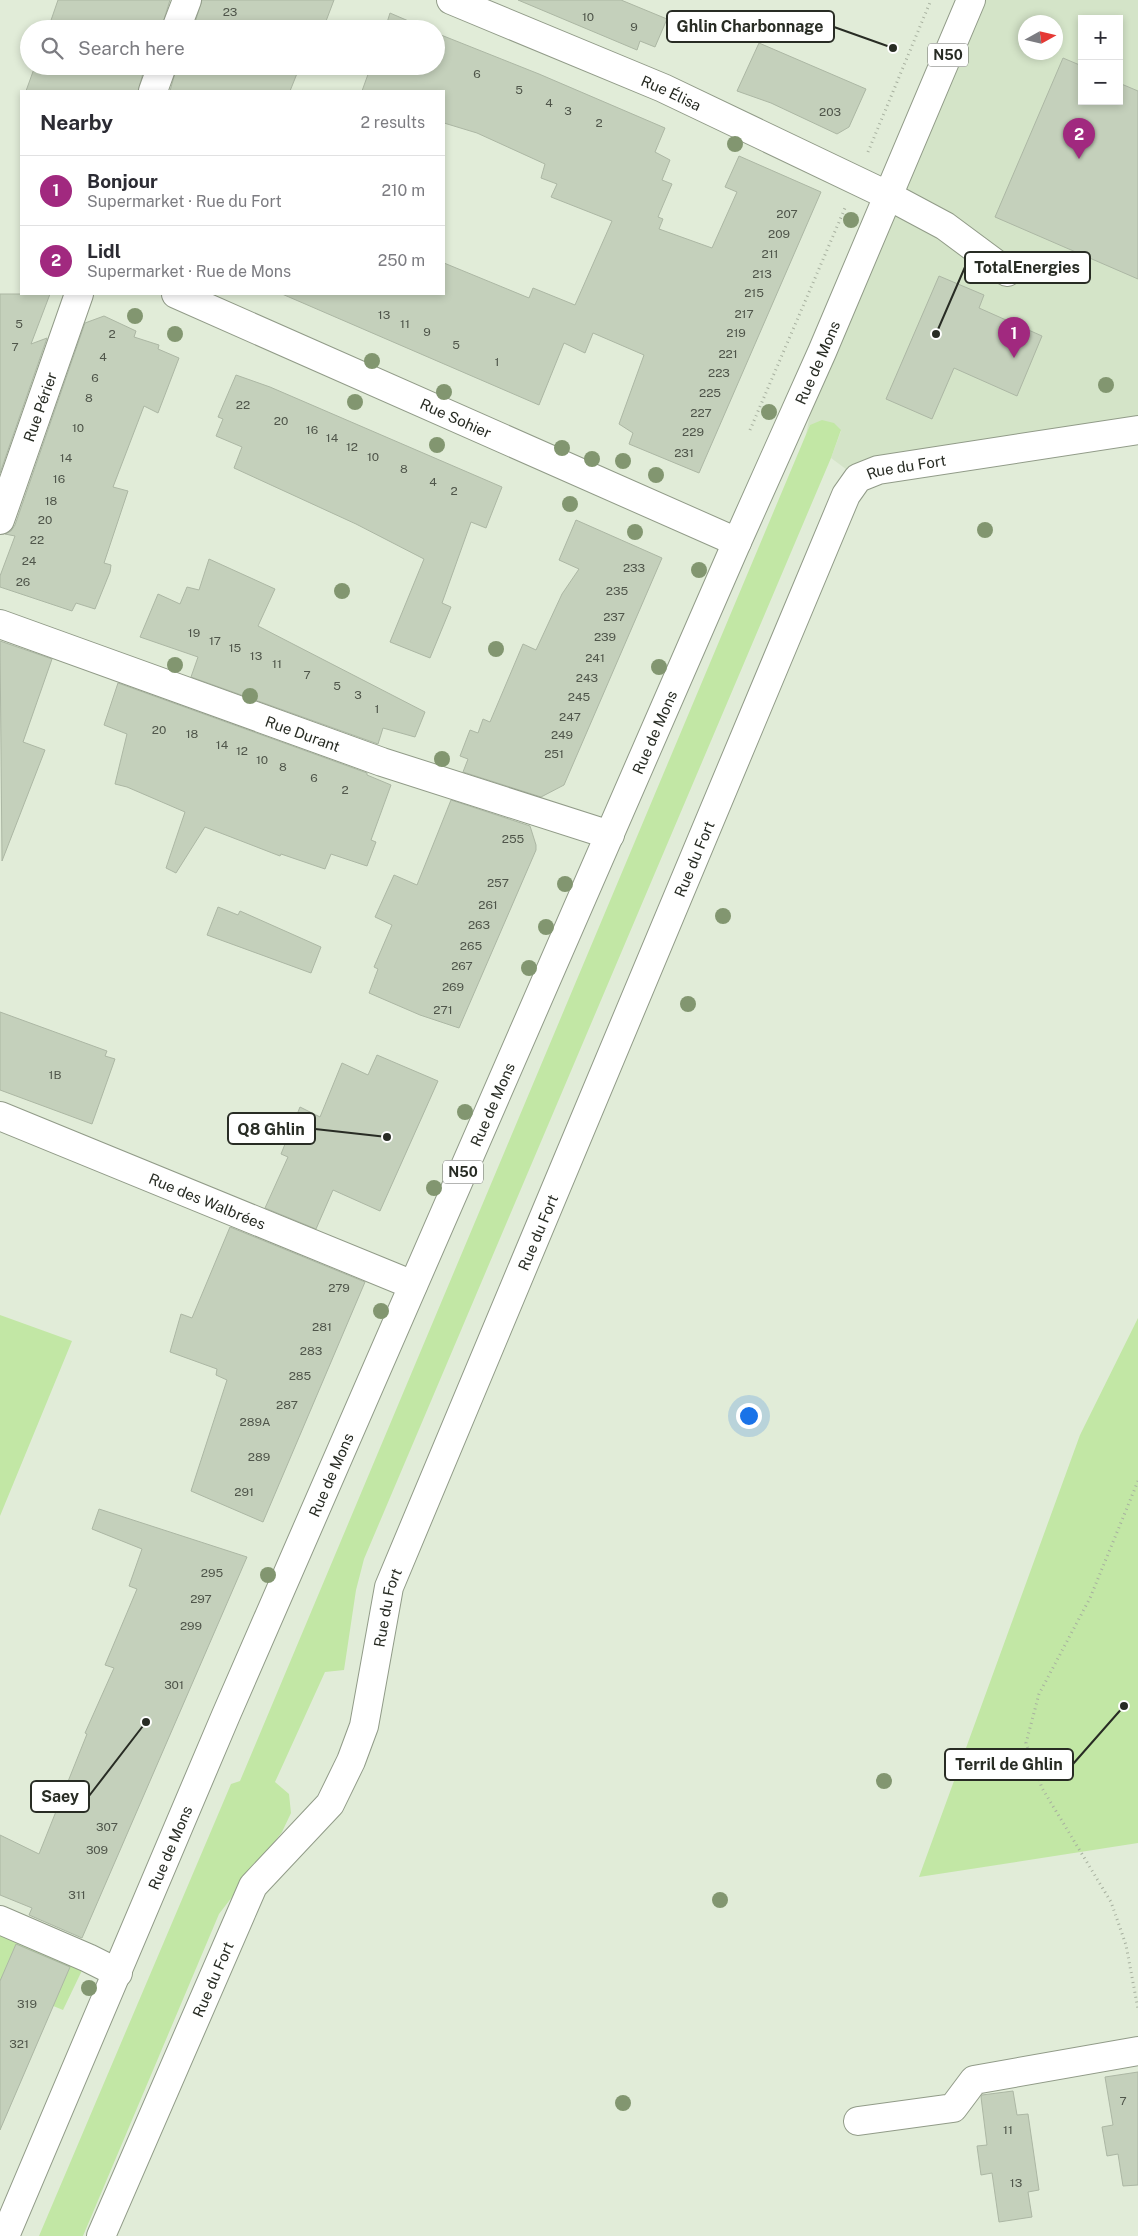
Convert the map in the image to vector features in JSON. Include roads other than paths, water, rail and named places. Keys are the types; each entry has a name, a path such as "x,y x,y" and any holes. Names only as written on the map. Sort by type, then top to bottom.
{"street":[{"path":"179,20 187,0"},
{"name":"Rue Élisa","path":"451,0 663,88 887,195 945,226 1007,272"},
{"name":"Rue de Mons","path":"5,2236 226,1715 737,542 822,352 971,0"},
{"path":"153,90 159,75"},
{"name":"Rue Périer","path":"0,520 79,295"},
{"name":"Rue Sohier","path":"178,295 737,542"},
{"name":"Rue du Fort","path":"101,2236 253,1886 330,1804 351,1761 364,1726 389,1587 846,495 858,478 878,470 1138,430"},
{"name":"Rue Durant","path":"0,624 382,762 610,835"},
{"name":"Rue des Walbrées","path":"0,1116 413,1285"},
{"path":"0,1920 118,1973"},
{"path":"858,2121 953,2108 974,2080 1138,2051"}],"place":[{"name":"Ghlin Charbonnage","path":"893,48"},
{"name":"Lidl","path":"1079,159"},
{"name":"TotalEnergies","path":"936,334"},
{"name":"Bonjour","path":"1014,358"},
{"name":"Q8 Ghlin","path":"387,1137"},
{"name":"Terril de Ghlin","path":"1124,1706"},
{"name":"Saey","path":"146,1722"}]}
